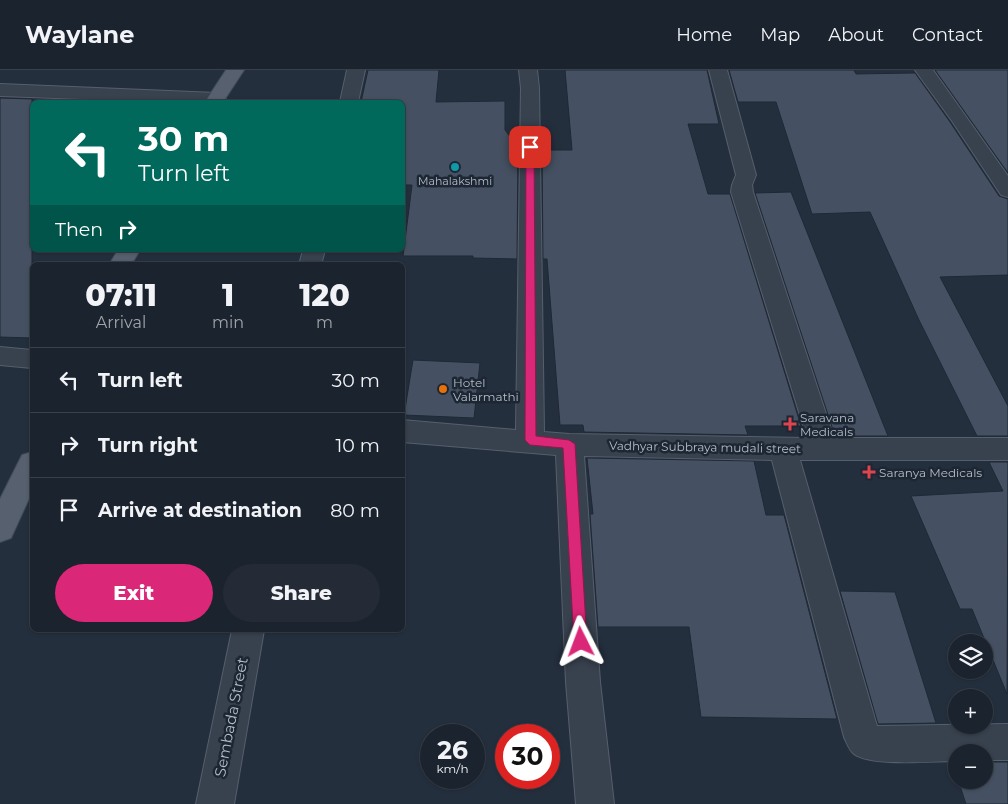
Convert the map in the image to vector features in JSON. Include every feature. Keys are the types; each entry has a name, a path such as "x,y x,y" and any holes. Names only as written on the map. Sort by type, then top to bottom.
{"main road":[{"path":"217,100 235,70"},
{"path":"0,528 30,467"}],"street":[{"path":"349,100 356,70"},
{"path":"528,70 530,88 530,440"},
{"path":"718,70 746,175 742,185 742,192 824,449"},
{"path":"924,70 960,119 1008,191"},
{"path":"39,91 52,77"},
{"path":"0,90 198,100"},
{"path":"0,356 30,359"},
{"name":"Vadhyar Subbraya mudali street","path":"405,431 569,444 783,449 1008,449"},
{"path":"569,444 583,682 595,804"},
{"path":"783,449 862,737 867,742 875,744 1008,742"},
{"name":"Sembada Street","path":"214,804 248,632"}],"building":[{"path":"368,70 439,70 436,102 505,101 505,130 518,147 517,259 473,258 473,256 403,256 412,185 405,185 405,100 361,100"},
{"path":"565,70 707,70 719,124 688,124 708,194 730,194 801,426 745,426 748,435 584,432 583,425 560,425 547,259 543,259 542,150 572,150"},
{"path":"729,70 854,70 856,74 915,73 999,196 1008,199 1008,275 940,277 1008,406 1008,436 977,436 919,320 870,212 812,214 776,102 738,102"},
{"path":"935,70 1008,70 1008,173"},
{"path":"0,98 32,99 30,100 30,252 32,252 32,262 30,262 30,338 0,337"},
{"path":"791,192 888,436 835,436 755,193"},
{"name":"Hotel Valarmathi","path":"413,360 480,363 474,418 405,415"},
{"path":"587,458 754,461 766,515 784,515 837,719 701,717 689,627 598,627 590,514 593,514"},
{"path":"989,462 1008,462 1007,694 993,660 993,634 982,634 972,609 960,609 911,496 1003,491"},
{"path":"840,591 895,592 936,723 878,724"},
{"path":"993,762 1008,762 1008,804 966,804 961,789 993,789"}],"place":[{"name":"Mahalakshmi","path":"455,167"},
{"name":"Hotel Valarmathi","path":"443,389"},
{"name":"Saravana Medicals","path":"790,424"},
{"name":"Saranya Medicals","path":"869,472"}],"route":[{"path":"530,147 530,440 569,444 581,642"}]}
